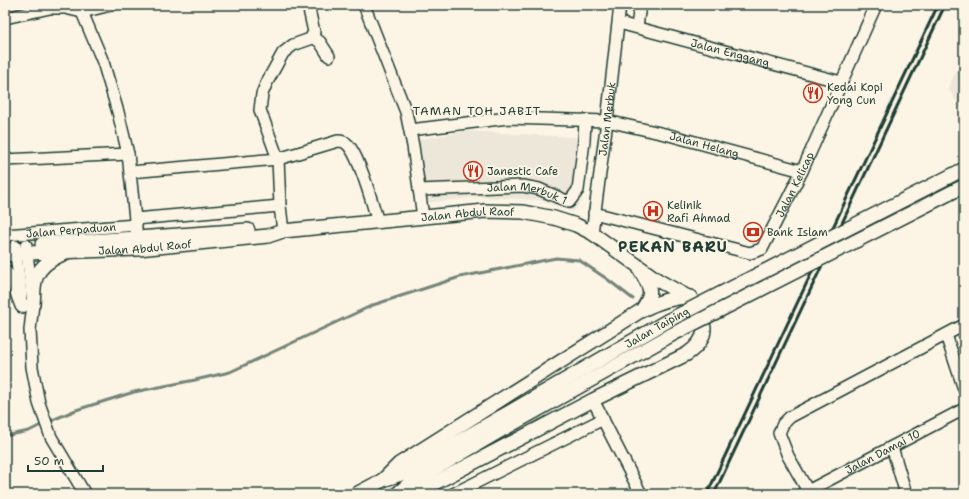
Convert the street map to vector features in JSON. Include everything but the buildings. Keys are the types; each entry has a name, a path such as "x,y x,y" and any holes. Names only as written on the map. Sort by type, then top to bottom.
{"main road":[{"name":"Jalan Taiping","path":"397,494 409,484 504,422 669,320 964,169"},
{"name":"Jalan Taiping","path":"356,494 383,480 404,473 964,186"},
{"name":"Jalan Abdul Raof","path":"16,250 68,252 268,228 284,231 485,211 523,212 554,218 576,225 592,233 659,281 690,298"},
{"name":"Jalan Abdul Raof","path":"16,250 138,244"},
{"path":"27,305 39,271 57,256 68,252"},
{"path":"638,267 650,290 649,299 642,310"},
{"path":"5,272 27,305"},
{"path":"383,480 399,464 642,310 666,299 678,297 690,298 700,314 704,325 703,337 697,347 687,354 593,400 414,494"}],"street":[{"path":"5,18 65,6 82,12 97,7 111,5"},
{"path":"284,231 280,206 278,159 260,110 262,94 283,53 293,45 310,40 314,32 308,5"},
{"path":"364,5 406,112 423,217"},
{"name":"Jalan Merbuk","path":"592,233 607,122 620,5"},
{"path":"637,27 640,5"},
{"name":"Jalan Kelicap","path":"594,213 750,253 762,249 802,171 876,5"},
{"path":"82,12 103,62 118,112 128,154 138,244"},
{"name":"Jalan Enggang","path":"619,23 841,82"},
{"path":"312,36 320,42 329,56"},
{"name":"Jalan Helang","path":"410,130 508,118 607,122 669,135 802,171"},
{"name":"Jalan Merbuk 1","path":"419,190 523,186 539,189 569,202 578,190 585,120"},
{"path":"130,172 278,159 338,141 343,141 347,144 356,158 369,190 378,222"},
{"path":"5,160 128,154"},
{"name":"Jalan Perpaduan","path":"5,235 280,206"},
{"path":"16,250 27,305 32,367 39,403 51,437 85,494"},
{"path":"805,492 788,456 780,433 783,424 790,417 964,325"},
{"path":"946,335 964,389"},
{"path":"593,400 641,494"},
{"name":"Jalan Damai 10","path":"805,492 964,409"},
{"path":"453,494 602,420"},
{"path":"892,447 906,494"},
{"path":"457,472 465,488"}],"shaded area":[{"path":"964,55 964,113 948,88"},
{"path":"466,131 588,138 582,199 573,212 539,200 480,197 415,204 405,142"},
{"path":"5,371 11,427 5,428"}],"waterway":[{"path":"48,422 76,410 134,392 230,372 373,305 460,277 556,258 579,260 633,299"},
{"path":"5,436 29,431 43,424"}],"railway":[{"path":"707,494 938,5"},
{"path":"714,494 945,5"}],"place":[{"name":"Kedai Kopi Yong Cun","path":"813,93"},
{"name":"Janestic Cafe","path":"473,171"},
{"name":"Kelinik Rafi Ahmad","path":"653,211"},
{"name":"Bank Islam","path":"753,232"}],"district":[{"name":"TAMAN TOH JABIT","path":"477,111"},
{"name":"PEKAN BARU","path":"673,247"}]}
